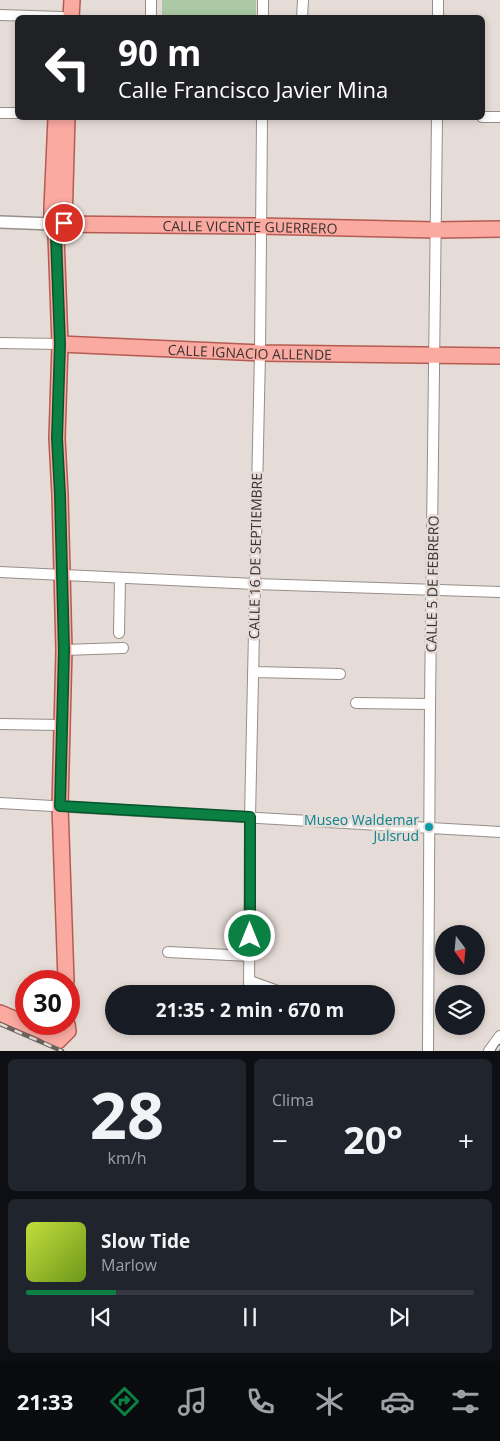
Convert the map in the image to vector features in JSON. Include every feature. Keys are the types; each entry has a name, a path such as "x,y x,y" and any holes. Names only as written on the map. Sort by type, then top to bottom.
{"main road":[{"path":"62,15 63,0"},
{"path":"71,15 72,0"},
{"path":"56,120 60,344 57,438 64,650 60,806 66,970"},
{"path":"57,228 67,120"},
{"name":"CALLE VICENTE GUERRERO","path":"57,228 260,226 436,230 500,229"},
{"name":"CALLE IGNACIO ALLENDE","path":"60,344 260,353 500,356"},
{"path":"0,1013 15,1019"},
{"path":"48,1035 58,1041 64,1035"}],"street":[{"path":"151,15 152,0"},
{"path":"262,15 263,0"},
{"path":"302,15 303,0"},
{"path":"438,0 438,15"},
{"path":"0,15 15,15"},
{"path":"0,113 15,113"},
{"path":"485,117 500,117"},
{"name":"CALLE 16 DE SEPTIEMBRE","path":"250,985 250,817 260,353 262,120"},
{"name":"CALLE 5 DE FEBRERO","path":"428,1051 437,120"},
{"name":"CALLE VICENTE GUERRERO","path":"0,222 57,228"},
{"name":"CALLE IGNACIO ALLENDE","path":"0,343 60,344"},
{"path":"0,572 255,584 500,592"},
{"path":"119,633 120,578"},
{"path":"64,650 123,648"},
{"path":"253,672 340,674"},
{"path":"356,704 430,704"},
{"path":"0,724 61,725"},
{"path":"0,803 430,826 500,832"},
{"path":"168,952 250,956"},
{"path":"250,981 261,985"},
{"path":"489,1051 500,1036"}],"green space":[{"path":"162,0 256,0 256,15 162,15"}],"railway":[{"path":"0,1024 62,1051"},
{"path":"497,1051 500,1046"}],"place":[{"name":"Museo Waldemar Julsrud","path":"429,827"}],"route":[{"path":"64,223 56,236 60,344 57,438 64,650 60,806 250,817 250,936"}]}
